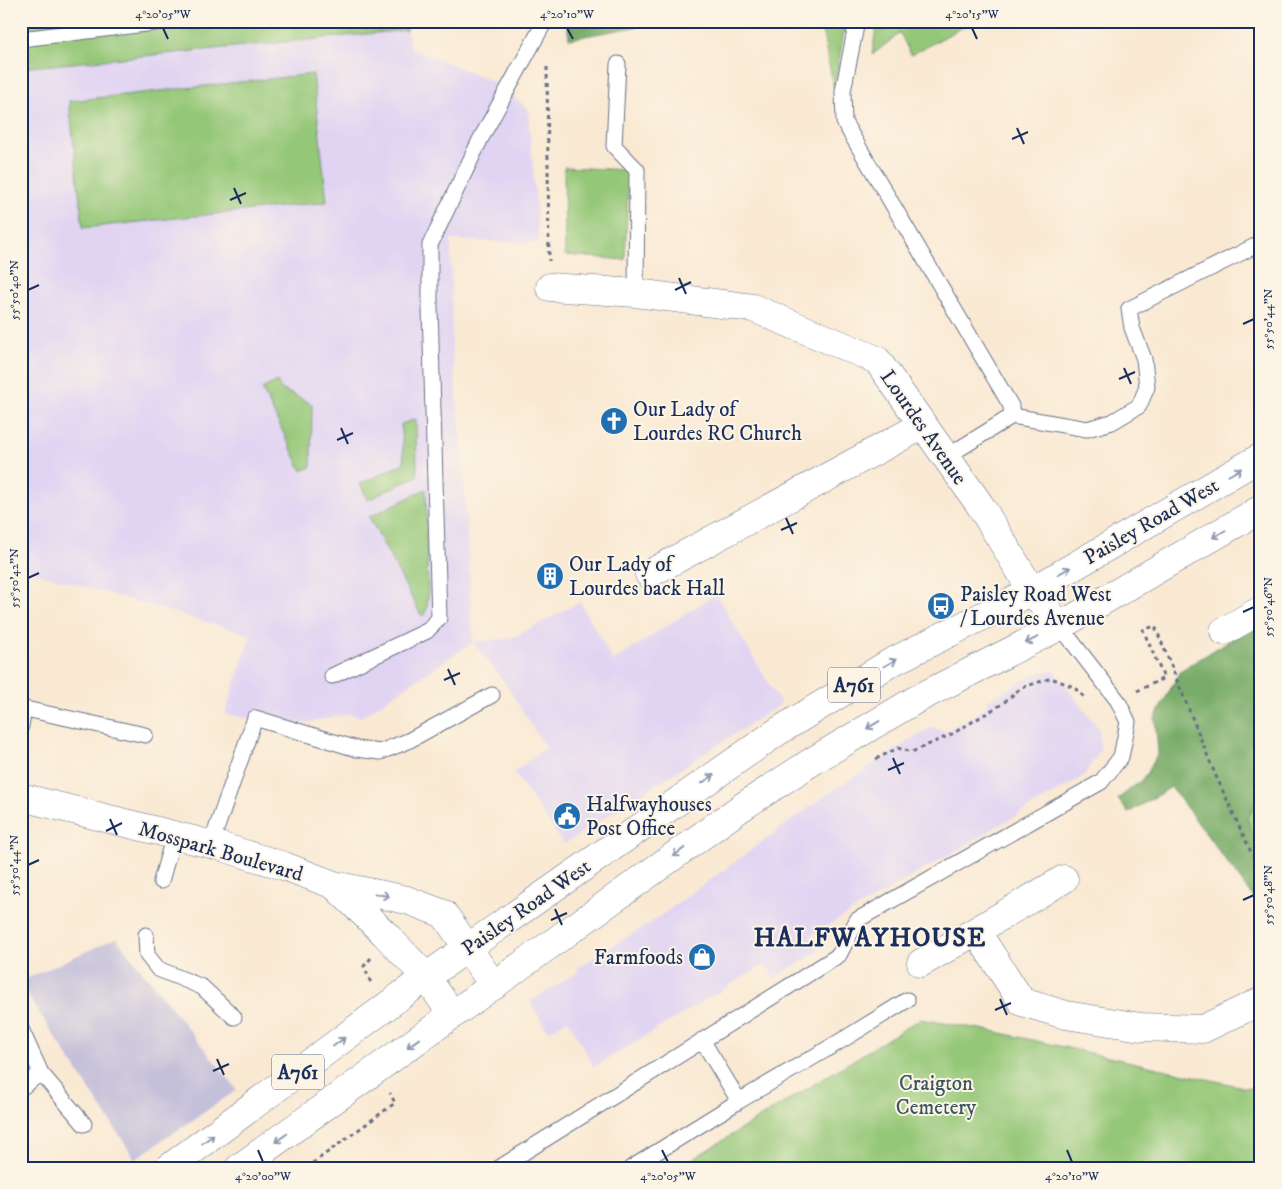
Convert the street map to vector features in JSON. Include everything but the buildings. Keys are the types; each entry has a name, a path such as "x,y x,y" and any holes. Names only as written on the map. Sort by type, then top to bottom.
{"main road":[{"name":"Lourdes Avenue","path":"550,287 636,292 753,308 877,360 980,505 1032,590 1060,626"},
{"path":"649,574 923,425"},
{"name":"Paisley Road West","path":"169,1168 426,977 545,892 791,723 890,663 1032,590 1261,457"},
{"name":"Paisley Road West","path":"239,1168 742,807 808,764 917,699 1060,626 1261,509"},
{"path":"1224,631 1261,610"},
{"name":"Mosspark Boulevard","path":"21,797 211,844 284,866 334,885 407,900 444,914 494,986"},
{"path":"922,964 1064,879"},
{"name":"Mosspark Boulevard","path":"334,885 426,977 452,1014"},
{"path":"976,931 1022,1002 1066,1015 1141,1027 1203,1029 1261,1001"}],"lane":[{"path":"21,38 171,21"},
{"path":"332,676 427,631 439,618 430,245 480,140 545,21"},
{"path":"858,21 843,91 844,122 1011,406 1012,416"},
{"path":"618,64 614,146 637,170 636,292"},
{"path":"946,457 1012,416 1087,429 1112,422 1139,406 1147,387 1144,359 1132,328 1128,309 1261,243"},
{"path":"499,1168 840,955 857,920 1100,782 1122,757 1128,722 1118,701 1060,626"},
{"path":"211,844 255,718 358,749 380,752 408,741 492,695"},
{"path":"21,726 23,708 146,736"},
{"path":"161,881 174,835"},
{"path":"146,935 147,955 158,969 202,987 234,1017"},
{"path":"631,1168 907,1000"},
{"path":"21,1028 41,1073 84,1124"},
{"path":"702,1040 739,1101"},
{"path":"21,1088 41,1073"}],"path":[{"path":"547,61 550,287"},
{"path":"872,761 898,748 912,752 952,734 1002,704 1021,688 1051,678 1074,687 1098,711 1164,678 1142,630 1154,626 1215,774 1251,852 1261,869"},
{"path":"306,1168 395,1103 376,1070"}],"shaded area":[{"path":"407,30 411,48 494,82 528,109 539,243 451,240 452,351 463,459 473,642 361,717 349,714 289,726 225,714 251,635 21,568 21,68"},
{"path":"716,594 781,704 564,844 514,772 546,748 505,683 473,642 512,638 580,602 613,661"},
{"path":"1054,671 1099,729 1100,750 1084,776 810,936 819,951 774,978 765,964 594,1067 568,1020 548,1032 530,1002 578,972 577,968 652,922 824,797 910,740 933,727 945,732 986,707 989,699 1040,672"},
{"path":"116,938 237,1090 135,1159 21,985 21,981"}],"green space":[{"path":"21,21 406,21 407,30 21,68"},
{"path":"567,21 667,21 569,39"},
{"path":"820,21 846,21 834,88"},
{"path":"877,21 974,21 911,55 900,33 872,55"},
{"path":"313,74 327,202 83,228 69,101"},
{"path":"564,167 629,170 625,260 565,255"},
{"path":"277,381 281,389 312,404 311,467 302,471 262,389"},
{"path":"416,419 417,476 368,500 360,484 404,463 401,424"},
{"path":"426,489 428,594 427,608 424,615 421,615 369,517"},
{"path":"1261,621 1261,795 1247,819 1261,853 1261,899 1256,901 1171,787 1128,813 1118,799 1144,778 1158,753 1155,718 1180,671"},
{"path":"1261,795 1261,853 1247,819"},
{"name":"Craigton Cemetery","path":"920,1019 992,1031 1261,1091 1261,1168 678,1168"}],"place":[{"name":"Our Lady of Lourdes RC Church","path":"614,421"},
{"name":"Our Lady of Lourdes back Hall","path":"550,576"},
{"name":"Paisley Road West / Lourdes Avenue","path":"941,606"},
{"name":"Halfwayhouses Post Office","path":"567,816"},
{"name":"Farmfoods","path":"702,957"}],"district":[{"name":"HALFWAYHOUSE","path":"870,937"}]}
